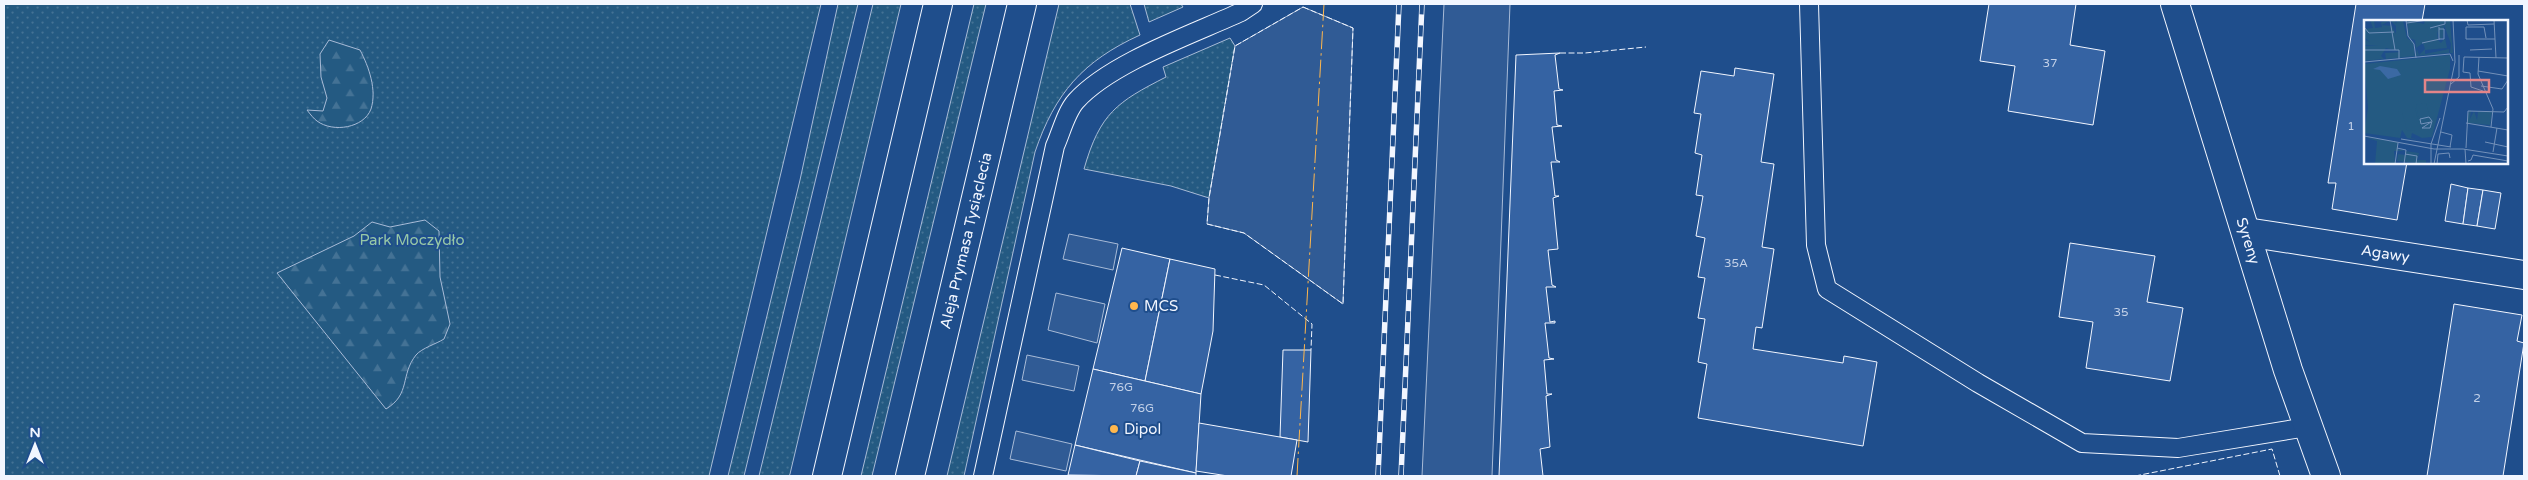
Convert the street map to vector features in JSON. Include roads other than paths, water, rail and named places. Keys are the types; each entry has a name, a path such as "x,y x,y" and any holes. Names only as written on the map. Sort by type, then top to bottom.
{"main road":[{"path":"828,476 938,4"},
{"name":"Aleja Prymasa Tysiąclecia","path":"910,476 1022,4"},
{"name":"Syreny","path":"2176,4 2307,427 2326,476"},
{"name":"Agawy","path":"2246,232 2524,275"}],"lane":[{"path":"983,476 1055,146 1075,102 1107,76 1141,57 1241,12 1253,4"},
{"path":"1809,4 1816,245 1827,289 1978,383 2082,443 2178,448 2307,427"}],"railway":[{"path":"1378,476 1399,4"},
{"path":"1401,476 1422,4"}],"place":[{"name":"MCS","path":"1134,306"},
{"name":"Dipol","path":"1114,429"}],"park label":[{"name":"Park Moczydło","path":"412,240"}]}
